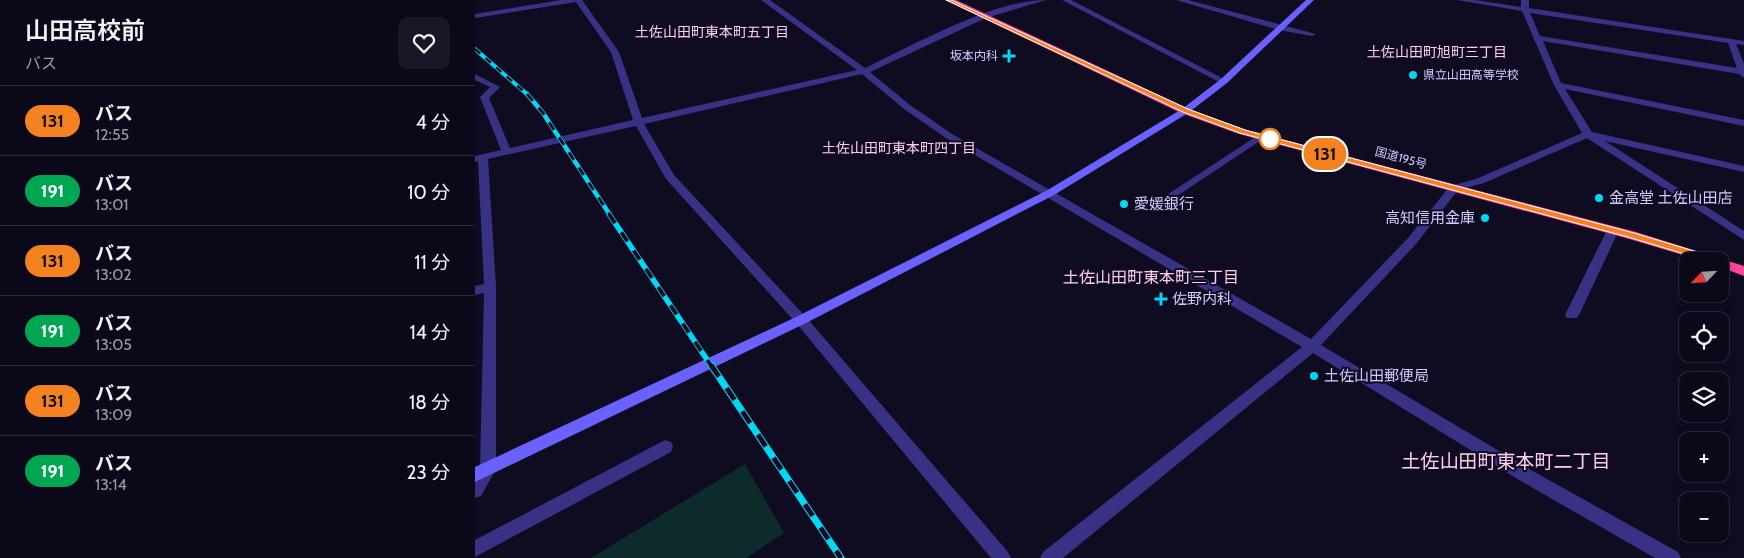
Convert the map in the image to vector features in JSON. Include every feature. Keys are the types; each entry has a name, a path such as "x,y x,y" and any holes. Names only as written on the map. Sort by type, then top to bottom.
{"highway":[{"name":"国道195号","path":"949,0 1185,111 1260,136 1613,230 1686,252"},
{"name":"国道195号","path":"1729,266 1744,271"}],"street":[{"path":"475,16 574,0"},
{"path":"578,0 615,52 639,123 670,177 801,320 1002,558"},
{"path":"475,491 481,472 490,286 479,158 865,71 983,16 1043,0"},
{"path":"1066,0 1224,81"},
{"path":"1180,0 1282,28 1312,34"},
{"path":"481,472 801,320 1050,193 1185,111 1224,81 1311,0"},
{"path":"1461,0 1525,5 1744,43"},
{"path":"770,1 865,71 907,107 949,136 1312,346 1525,475 1672,558"},
{"path":"1525,5 1558,85 1588,134 1744,236"},
{"path":"1537,38 1744,73"},
{"path":"1731,41 1744,73"},
{"path":"475,78 496,87 484,97 506,151"},
{"path":"1558,85 1744,123"},
{"path":"1049,558 1312,346 1412,241 1454,188 1480,181 1588,134 1744,169"},
{"path":"1167,198 1260,136"},
{"path":"1572,315 1613,230"},
{"path":"475,291 490,286"},
{"path":"475,549 665,447"}],"green space":[{"path":"745,464 784,533 746,558 591,558"}],"railway":[{"path":"475,49 527,94"},
{"path":"527,94 543,113 610,215"},
{"path":"609,214 712,367"},
{"path":"711,365 841,558"}],"bus line":[{"name":"131","path":"949,0 1185,111 1243,132 1689,252"}],"place":[{"name":"坂本内科","path":"1009,56"},
{"name":"県立山田高等学校","path":"1413,75"},
{"name":"金高堂 土佐山田店","path":"1599,198"},
{"name":"愛媛銀行","path":"1124,204"},
{"name":"高知信用金庫","path":"1485,218"},
{"name":"佐野内科","path":"1161,299"},
{"name":"土佐山田郵便局","path":"1314,376"}],"district":[{"name":"土佐山田町東本町五丁目","path":"712,32"},
{"name":"土佐山田町旭町三丁目","path":"1437,52"},
{"name":"土佐山田町東本町四丁目","path":"899,148"},
{"name":"土佐山田町東本町三丁目","path":"1151,277"},
{"name":"土佐山田町東本町二丁目","path":"1506,461"}]}
